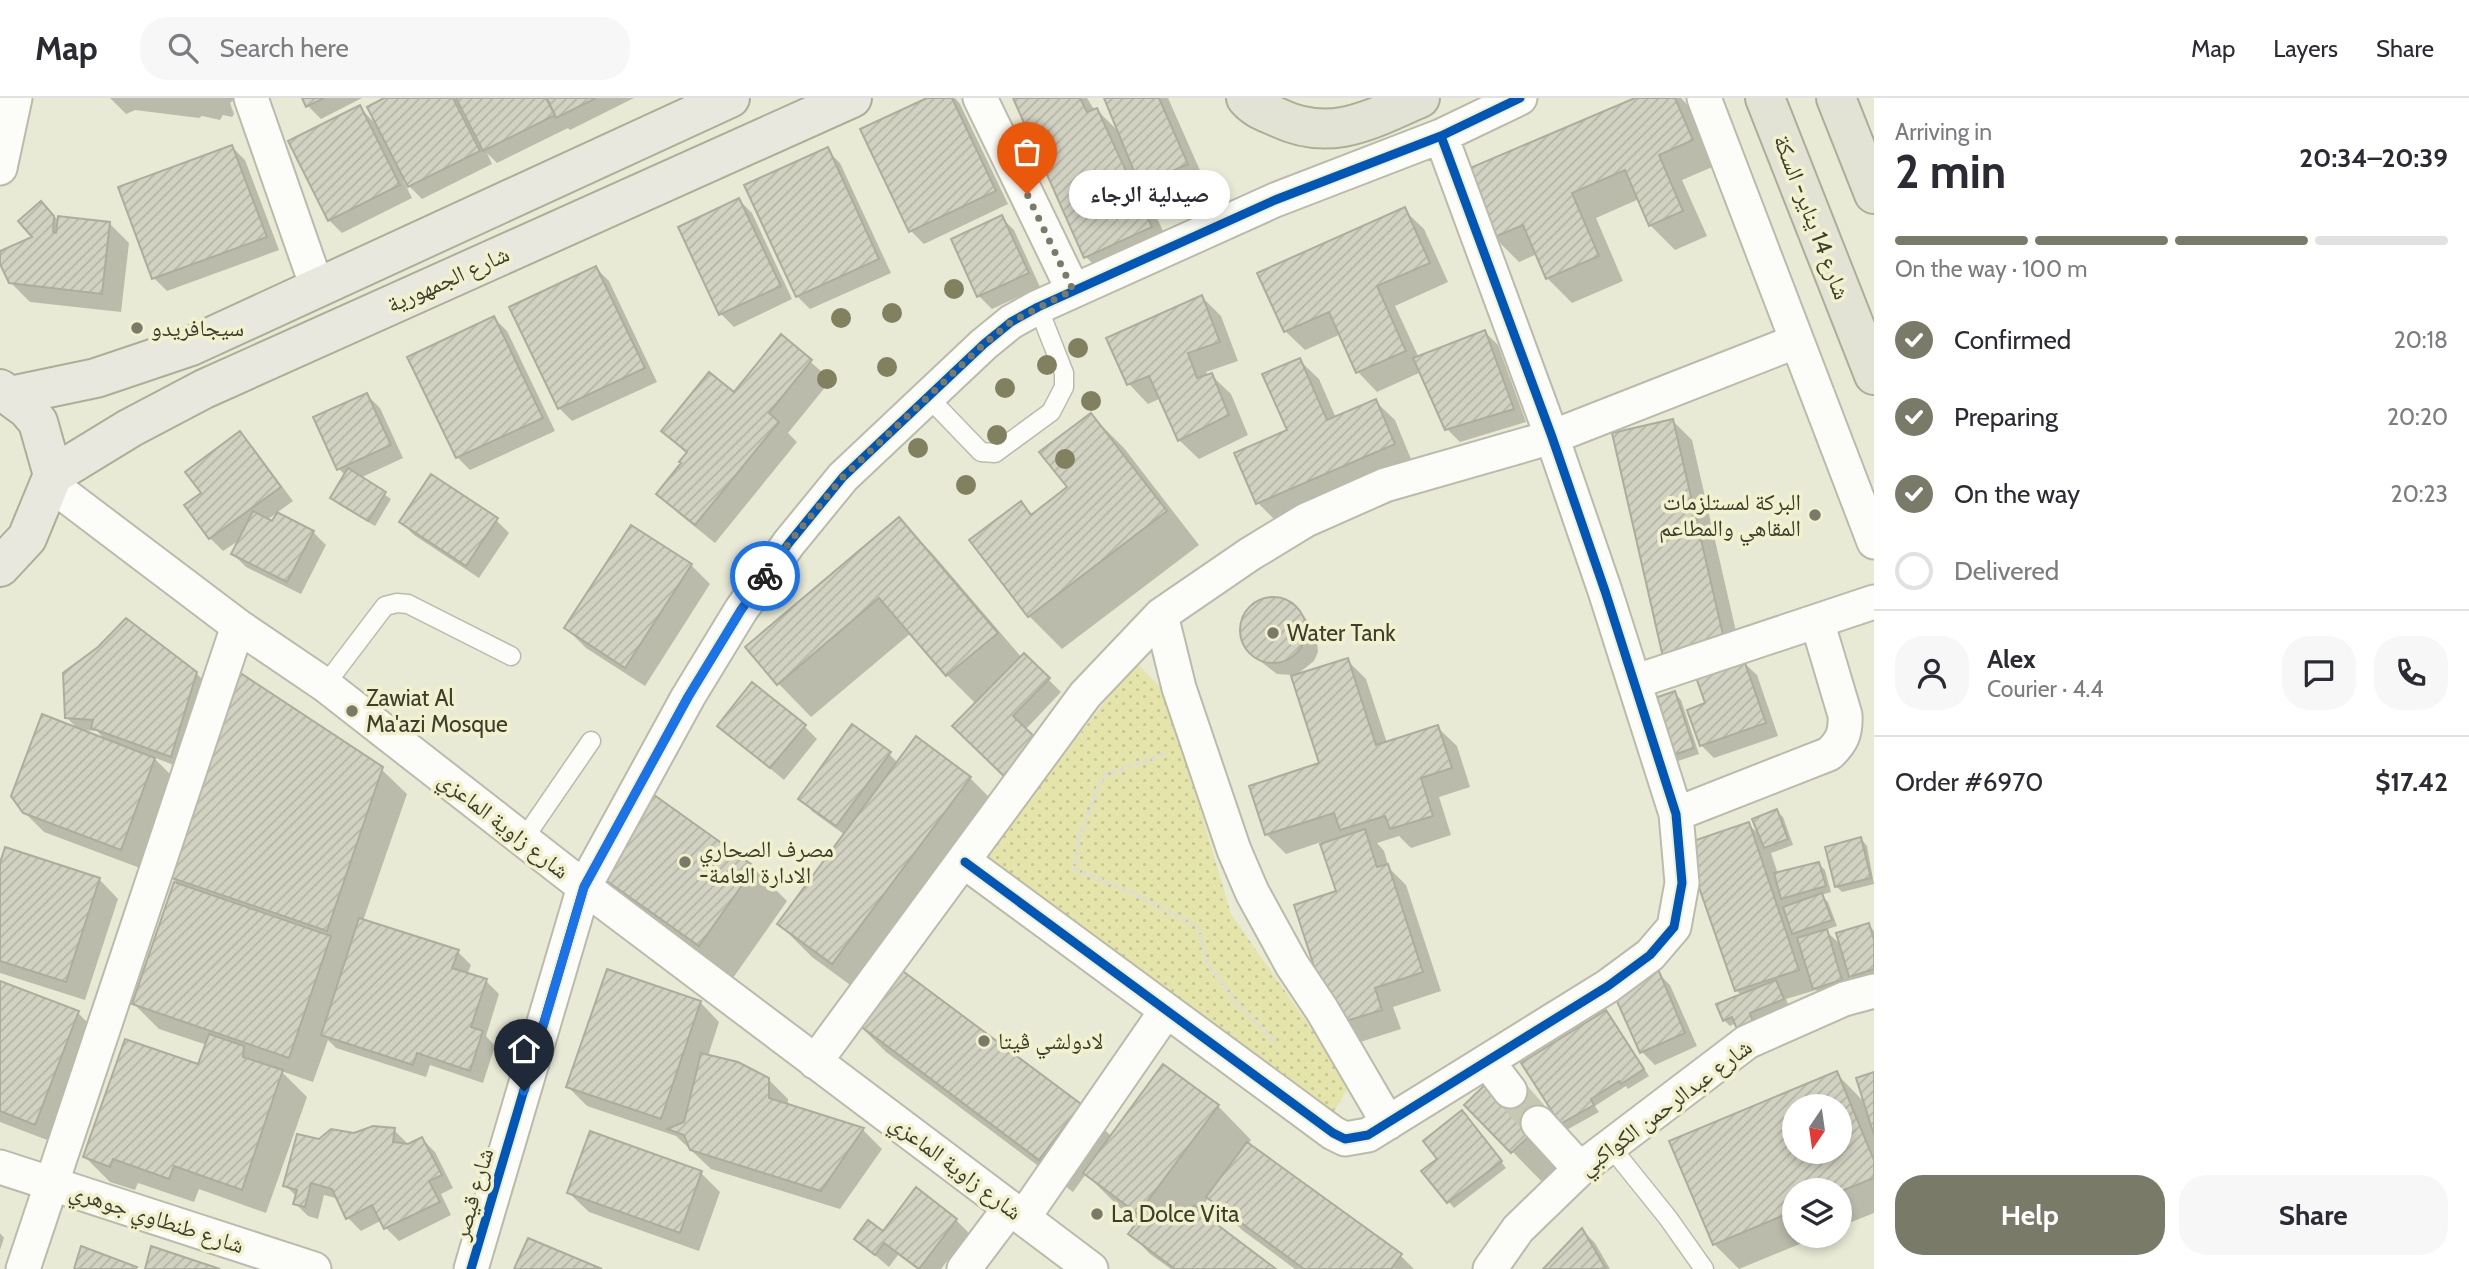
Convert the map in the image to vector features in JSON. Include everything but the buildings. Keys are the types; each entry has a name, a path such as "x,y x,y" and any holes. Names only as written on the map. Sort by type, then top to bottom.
{"highway":[{"path":"1246,98 1254,107 1291,124 1325,131 1363,122 1420,98"},
{"name":"شارع 14 يناير- السكة","path":"1765,98 1874,375"},
{"path":"1836,98 1874,194"}],"main road":[{"name":"شارع الجمهورية","path":"5,392 96,379 191,346 730,98"},
{"name":"شارع الجمهورية","path":"51,479 130,428 204,389 852,98"},
{"path":"0,567 27,538 51,479 38,422 5,392"}],"street":[{"path":"0,168 15,98"},
{"path":"251,98 317,287"},
{"path":"980,98 1073,290"},
{"name":"شارع قيصر","path":"471,1269 584,887 688,697 741,610 789,543 843,477 984,344 1011,322 1073,290 1275,201 1441,135 1520,98"},
{"path":"1704,98 1874,542"},
{"path":"965,862 1273,1090 1332,1133 1345,1139 1364,1137 1608,986 1650,955 1674,927 1682,883 1676,814 1605,591 1552,437 1441,135"},
{"path":"816,1062 1086,695 1161,615 1250,554 1306,520 1385,485 1552,437 1797,341"},
{"name":"شارع زاوية الماعزي","path":"51,479 239,626 325,685 584,887 1091,1269"},
{"path":"1634,682 1874,601"},
{"path":"1161,615 1180,688 1234,850 1252,892 1292,965 1322,1010 1388,1123"},
{"path":"1676,814 1829,754 1840,744 1846,730 1845,715 1816,621"},
{"path":"23,1269 239,626"},
{"name":"شارع عبدالرحمن الكواكبي","path":"1490,1269 1518,1229 1580,1169 1747,1042 1844,999 1874,991"},
{"path":"964,1269 1017,1213 1166,1011"},
{"path":"1487,1061 1510,1091"},
{"path":"1538,1123 1580,1169"},
{"name":"شارع طنطاوي جوهري","path":"0,1167 314,1269"}],"lane":[{"path":"928,397 981,452 995,453 1051,412 1064,387 1064,373 1038,307"},
{"path":"325,685 385,606 397,603 408,604 511,656"},
{"path":"523,840 591,741"},
{"path":"1611,1146 1704,1269"}],"path":[{"path":"1198,742 1103,776 1079,838 1075,869 1128,891 1198,927 1207,964 1236,1002 1288,1056 1273,1090"}],"green space":[{"path":"1136,662 1166,693 1231,914 1350,1084 1332,1115 983,858"}],"tunnel":[{"path":"1510,1091 1538,1123"}],"cycle path":[{"path":"471,1269 584,887 688,697 741,610 789,543 843,477 984,344 1011,322 1038,307 1275,200 1441,136 1520,98"},
{"path":"965,862 1333,1133 1345,1139 1368,1135 1608,986 1650,955 1674,927 1682,883 1676,814 1605,591 1552,437 1441,136"}],"way so far":[{"path":"765,576 843,477 984,344 1011,322 1073,290 1027,194"}],"place":[{"name":"صيدلية الرجاء","path":"1027,194"},
{"name":"سيجافريدو","path":"137,328"},
{"name":"البركة لمستلزمات المقاهي والمطاعم","path":"1815,515"},
{"name":"Water Tank","path":"1273,633"},
{"name":"Zawiat Al Ma'azi Mosque","path":"352,711"},
{"name":"مصرف الصحاري -الادارة العامة","path":"685,862"},
{"name":"لادولشي ڤيتا","path":"984,1041"},
{"name":"La Dolce Vita","path":"1097,1214"}],"route":[{"path":"524,1091 584,887 688,697 765,576"}]}
